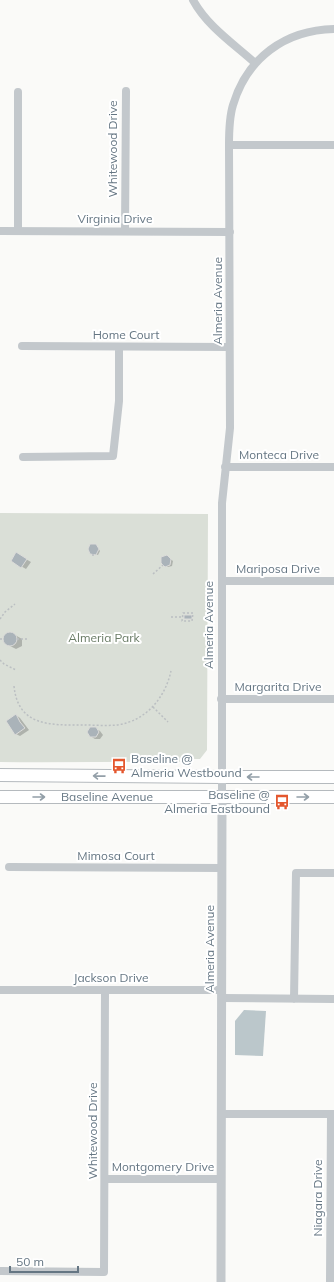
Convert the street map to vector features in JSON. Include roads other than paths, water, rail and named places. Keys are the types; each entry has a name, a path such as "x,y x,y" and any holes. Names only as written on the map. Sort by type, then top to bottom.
{"main road":[{"name":"Baseline Avenue","path":"0,775 222,777 334,776"},
{"name":"Baseline Avenue","path":"0,797 334,797"}],"street":[{"path":"193,0 212,25 255,63"},
{"name":"Almeria Avenue","path":"221,1282 222,503 230,428 229,128 233,106 242,83 255,63 274,47 292,37 313,30 334,29"},
{"name":"Whitewood Drive","path":"125,232 126,91"},
{"path":"18,92 18,231"},
{"path":"229,145 334,145"},
{"name":"Virginia Drive","path":"0,231 230,232"},
{"name":"Home Court","path":"22,346 229,347"},
{"path":"23,457 113,456 119,401 119,347"},
{"name":"Monteca Drive","path":"225,467 334,467"},
{"name":"Mariposa Drive","path":"222,581 334,581"},
{"name":"Margarita Drive","path":"221,699 334,699"},
{"name":"Mimosa Court","path":"9,867 222,868"},
{"path":"294,999 296,872 334,872"},
{"name":"Jackson Drive","path":"0,990 105,990 222,994 294,999 334,999"},
{"name":"Whitewood Drive","path":"0,1271 104,1272 105,990"},
{"path":"221,1114 332,1114"},
{"name":"Niagara Drive","path":"330,1282 332,1114"},
{"name":"Montgomery Drive","path":"105,1179 221,1179"}],"place":[{"name":"Baseline @ Almeria Westbound","path":"119,766"},
{"name":"Baseline @ Almeria Eastbound","path":"282,802"}],"park label":[{"name":"Almeria Park","path":"104,638"}]}
